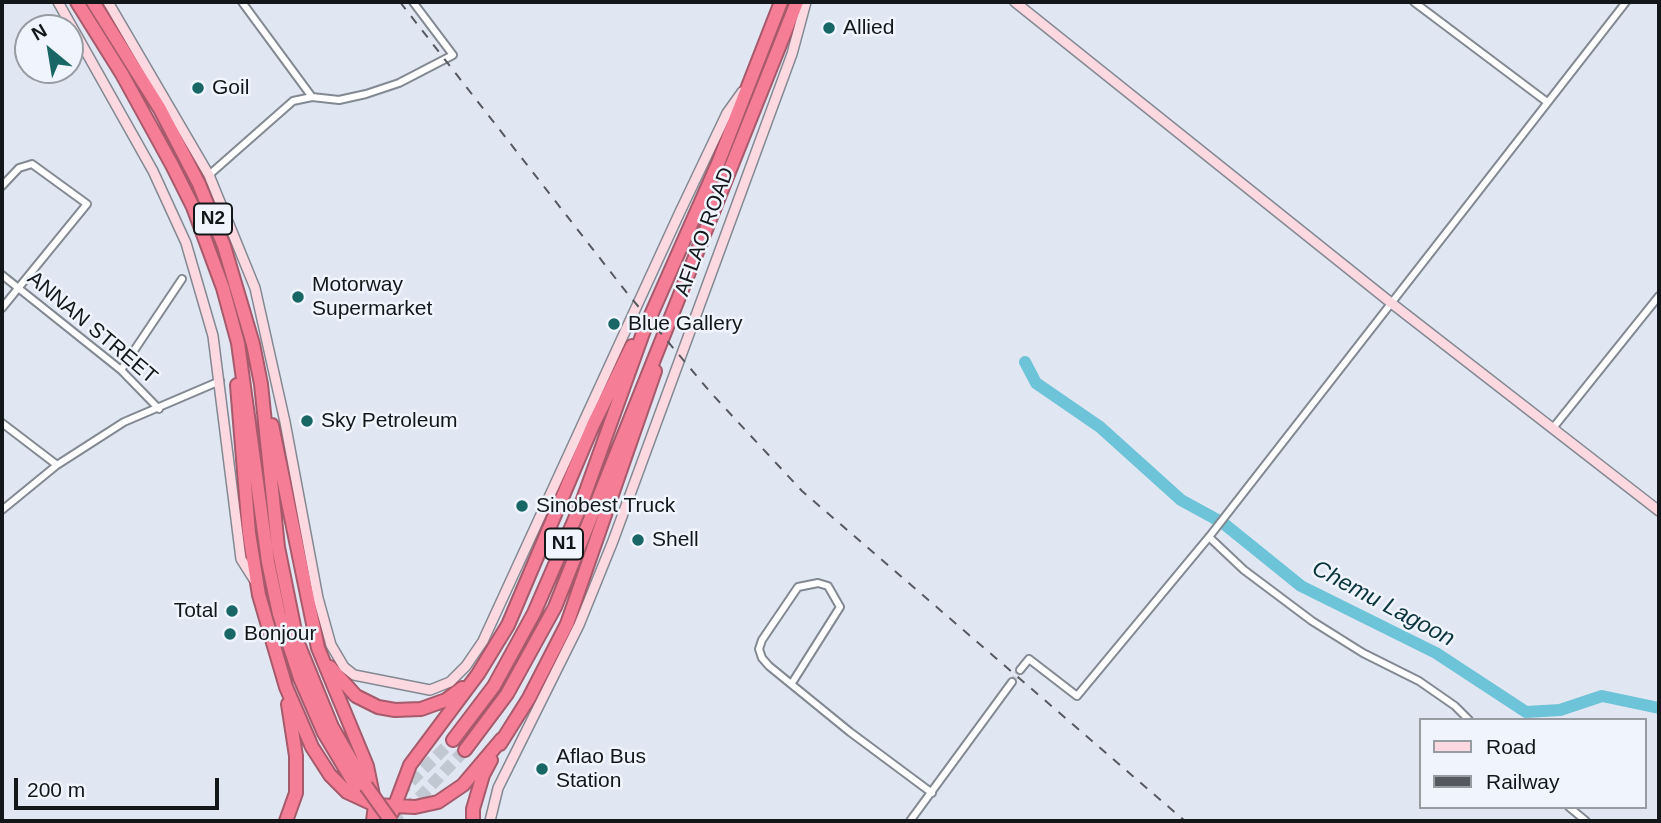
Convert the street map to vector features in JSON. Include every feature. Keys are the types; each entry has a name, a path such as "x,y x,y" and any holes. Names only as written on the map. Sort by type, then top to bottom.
{"highway":[{"name":"N2","path":"76,2 122,74 172,164 193,207 223,288 238,343 262,459 288,606 328,730"},
{"name":"N2","path":"93,2 160,109 199,184 239,292 261,384 262,459"},
{"name":"AFLAO ROAD","path":"453,740 494,686 534,613 581,505 643,333 719,161 781,2"},
{"name":"AFLAO ROAD","path":"465,750 507,694 555,607 657,346 797,2"},
{"path":"223,288 237,382 249,533 257,585 286,687 312,747 330,775 347,792 375,805 392,817"},
{"path":"392,817 399,788 422,745 478,674 508,625 623,361 643,333"},
{"path":"473,821 473,809 483,775 502,739 529,698 567,624 646,405 655,373 657,346"},
{"path":"261,384 268,404 318,648 367,766 375,805 373,821"},
{"path":"318,648 334,673 356,696 378,707 396,710 421,709 446,700 478,674"},
{"path":"286,687 296,756 296,793 286,821"},
{"path":"328,730 366,786 392,817"},
{"path":"328,730 361,795 382,821"},
{"path":"392,817 415,807 438,802 463,785 502,739"}],"street":[{"path":"58,2 147,159 186,243 213,336 231,498 241,559 257,585"},
{"path":"108,2 209,175 293,102 312,97 329,100 366,94 399,83 453,55 413,2"},
{"path":"242,2 312,97"},
{"name":"AFLAO ROAD","path":"490,821 498,788 579,625 613,541 792,54 806,2"},
{"path":"1015,2 1390,302 1659,511"},
{"path":"1415,2 1547,102"},
{"path":"1020,670 1029,659 1077,696 1209,537 1626,2"},
{"name":"AFLAO ROAD","path":"209,175 254,288 288,435 318,598 331,645 344,667 354,675 430,690 450,682 466,666 483,641 562,462 727,113 751,80"},
{"path":"2,308 87,204 32,164 19,168 3,181"},
{"name":"ANNAN STREET","path":"2,275 121,370 159,409"},
{"path":"121,370 182,279"},
{"path":"1553,428 1659,296"},
{"path":"2,510 57,465 124,422 220,382"},
{"path":"2,423 57,465"},
{"path":"1209,537 1244,570 1312,621 1363,653 1419,681 1455,706 1467,718"},
{"path":"792,683 840,607 828,586 818,583 798,587 759,649 769,666 850,732 932,793"},
{"path":"910,821 1012,682"},
{"path":"1571,809 1586,821"}],"waterway":[{"name":"Chemu Lagoon","path":"1025,362 1036,383 1100,427 1181,500 1223,523 1301,586 1436,653 1526,712 1560,710 1602,696 1659,708"}],"tunnel":[{"path":"1012,682 1020,670"},
{"path":"398,794 453,740"},
{"path":"391,821 421,796 465,750"}],"railway":[{"path":"400,2 627,293 711,393 802,491 1185,821"}],"place":[{"name":"Allied","path":"829,28"},
{"name":"Goil","path":"198,88"},
{"name":"Motorway Supermarket","path":"298,297"},
{"name":"Blue Gallery","path":"614,324"},
{"name":"Sky Petroleum","path":"307,421"},
{"name":"Sinobest Truck","path":"522,506"},
{"name":"Shell","path":"638,540"},
{"name":"Total","path":"232,611"},
{"name":"Bonjour","path":"230,634"},
{"name":"Aflao Bus Station","path":"542,769"}]}
